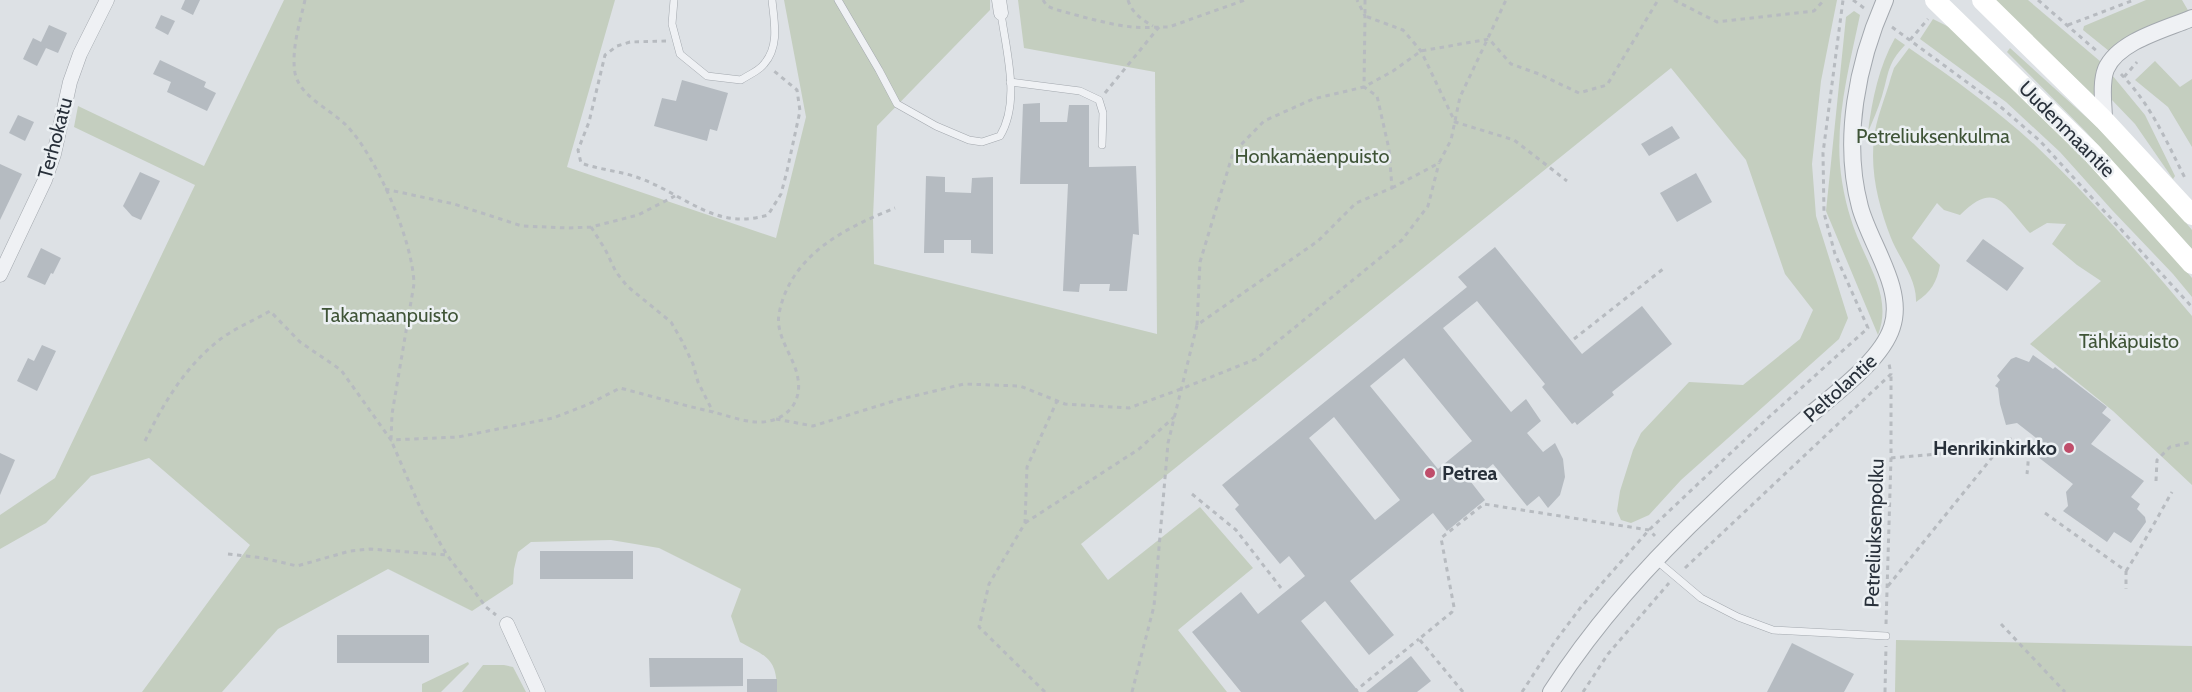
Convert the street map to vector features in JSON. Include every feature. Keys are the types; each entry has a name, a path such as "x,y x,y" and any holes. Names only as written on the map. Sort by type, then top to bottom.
{"main road":[{"name":"Uudenmaantie","path":"1982,0 2104,120 2192,215"},
{"name":"Uudenmaantie","path":"1938,2 2092,153 2192,264"}],"street":[{"name":"Terhokatu","path":"0,275 45,180 54,154 70,82 80,54 107,0"},
{"name":"Peltolantie","path":"1551,692 1579,651 1625,593 1656,560 1744,474 1865,366 1881,350 1889,337 1895,316 1893,294 1860,208 1853,150 1856,103 1864,60 1872,29 1886,0"},
{"path":"2104,120 2106,70 2121,50 2192,18"},
{"path":"507,624 538,692"}],"lane":[{"path":"674,0 672,24 680,54 707,76 741,80 764,64 775,37 772,0"},
{"path":"838,0 897,104 936,126 969,140 982,142 1000,136 1007,125 1010,82 1000,7"},
{"path":"1010,82 1080,91 1099,100 1103,113 1102,145"},
{"path":"1656,560 1701,598 1738,617 1773,630 1886,636"}],"path":[{"path":"305,0 295,48 295,74 309,95 355,135 375,167 406,237 414,275 392,414 391,440"},
{"path":"1042,0 1054,9 1133,27 1169,27 1245,0"},
{"path":"1128,0 1140,18 1154,27"},
{"path":"1357,0 1365,16 1403,30 1421,51 1455,122 1514,140 1567,181"},
{"path":"1364,87 1365,0"},
{"path":"774,419 813,426 897,400 964,384 1020,386 1065,404 1129,408 1256,358 1401,240 1428,206 1439,163 1451,140 1460,97 1506,0"},
{"path":"1489,39 1510,64 1539,74 1579,93 1607,85 1658,0"},
{"path":"1674,0 1717,22 1814,11 1824,0"},
{"path":"1522,692 1568,625 1649,530 1868,328 1835,254 1824,213 1823,153 1843,0"},
{"path":"1853,0 1862,6"},
{"path":"2038,0 2110,63 2143,98 2187,182"},
{"path":"2068,25 2134,0"},
{"path":"1910,40 1938,2"},
{"path":"1099,100 1160,27"},
{"path":"1900,33 2002,108 2040,141 2192,307"},
{"path":"1132,692 1154,606 1167,443 1197,325 1200,262 1233,153 1264,121 1313,99 1364,87 1421,51 1489,39"},
{"path":"676,41 630,42 617,46 605,55 590,122 578,150 581,163 597,169 639,178 713,215 751,220 768,215 781,194 800,111 797,90 764,64"},
{"path":"2124,77 2139,60"},
{"path":"1364,87 1377,96 1389,149 1392,188"},
{"path":"1197,325 1318,241 1356,203 1392,188 1439,163"},
{"path":"385,189 454,204 522,226 591,227 638,215 675,196"},
{"path":"391,440 458,437 553,418 589,404 620,388 713,412 763,422 784,416 796,403 798,379 782,338 779,316 784,296 795,274 816,250 849,228 895,208"},
{"path":"591,227 616,272 627,286 671,322 693,364 698,382 713,412"},
{"path":"1574,339 1663,269"},
{"path":"146,441 161,409 195,361 219,339 270,311 300,342 341,370 391,440 422,512 447,555 486,607 507,624"},
{"name":"Petreliuksenpolku","path":"1885,692 1891,458 1891,374 1887,360"},
{"path":"1583,692 1608,654 1664,586 1891,374"},
{"path":"1025,523 1027,467 1057,401"},
{"path":"1045,692 979,627 989,584 1025,523 1139,449 1174,417"},
{"path":"1887,587 2007,439 2016,439 2026,446 2029,456 2027,474"},
{"path":"2156,481 2157,460 2170,447 2192,442"},
{"path":"1891,458 1998,449"},
{"path":"2126,589 2126,571 2172,492"},
{"path":"1192,494 1236,530 1281,588"},
{"path":"1354,692 1452,612 1455,602 1441,538 1484,504 1649,530"},
{"path":"2045,513 2126,571"},
{"path":"228,554 263,558 297,566 350,551 370,549 447,555"},
{"path":"2001,624 2065,692"},
{"path":"1419,639 1463,692"}],"green space":[{"name":"Takamaanpuisto","path":"284,0 615,0 567,167 776,238 806,117 784,0 990,0 990,10 877,126 873,217 874,264 1157,334 1155,72 1024,48 1018,0 1837,0 1821,81 1812,164 1816,216 1848,318 1839,339 1681,480 1649,515 1631,523 1621,520 1617,511 1620,491 1641,433 1689,382 1743,385 1800,339 1813,310 1785,274 1746,160 1671,68 1081,544 1108,580 1200,507 1253,568 1178,630 1227,692 777,692 775,672 769,660 740,642 731,616 741,589 659,548 611,540 531,542 518,552 513,584 472,611 388,569 278,629 222,692 142,692 250,545 149,458 91,476 46,523 0,549 0,515 55,478 195,185 74,127 78,106 204,166"},
{"path":"1994,0 2028,0 2101,62 2095,97"},
{"path":"2146,0 2182,0 2189,12 2119,41 2109,51 2083,30 2084,26"},
{"path":"1854,11 1860,15 1842,108 1840,165 1851,219 1878,284 1881,297 1882,322 1878,335 1826,211 1846,17"},
{"path":"1933,19 1951,28 2075,150 2135,213 2192,278 2192,297 2060,152 2006,102 1920,39"},
{"path":"1895,38 1905,45 1892,63 1868,132 1877,84"},
{"path":"1909,48 1974,95 2036,146 2097,208 2192,316 2192,485 2113,411 2030,344 2101,281 2052,244 2066,224 2047,223 2030,233 2006,206 1991,197 1972,204 1960,215 1944,210 1937,203 1912,238 1940,265 1932,286 1916,302 1911,277 1891,238 1883,214 1873,164 1878,116 1894,68"},
{"path":"2010,48 2095,125 2164,196 2192,230 2192,249 2087,133 2007,52"},
{"path":"2155,61 2180,87 2192,79 2192,147 2168,107 2135,80"},
{"path":"2112,75 2145,115 2175,176 2173,179 2135,124 2112,100 2110,93"},
{"path":"1896,640 2192,646 2192,692 1895,692"},
{"path":"468,662 469,664 441,692 422,692 422,684"},
{"path":"483,665 513,667 526,692 462,692"}],"building":[{"path":"185,0 200,0 193,15 181,9"},
{"path":"161,15 175,21 168,35 155,28"},
{"path":"49,25 67,33 58,53 46,48 37,66 23,59 33,38 41,42"},
{"path":"160,60 206,82 204,87 216,93 207,111 167,92 171,82 153,74"},
{"path":"682,80 728,93 717,131 710,129 707,141 654,126 662,98 676,101"},
{"path":"1040,103 1040,122 1067,122 1069,105 1089,105 1089,167 1136,166 1139,235 1133,234 1127,291 1109,291 1110,284 1080,284 1079,292 1063,291 1068,184 1020,184 1023,104"},
{"path":"18,115 34,122 25,141 9,133"},
{"path":"1672,126 1680,138 1649,156 1641,144"},
{"path":"0,164 22,174 0,220"},
{"path":"140,172 160,181 141,220 132,216 123,206"},
{"path":"1696,173 1712,202 1677,222 1660,193"},
{"path":"926,176 945,177 945,192 971,193 972,178 993,177 993,254 971,253 971,240 944,240 944,253 924,253"},
{"path":"1983,239 2024,268 2007,291 1966,261"},
{"name":"Petrea","path":"1495,247 1582,354 1642,306 1672,344 1612,392 1614,395 1577,425 1575,422 1572,424 1542,387 1545,384 1477,301 1443,328 1511,412 1526,399 1541,421 1527,433 1543,452 1555,443 1563,459 1565,477 1560,495 1548,508 1539,496 1527,506 1493,464 1471,482 1485,500 1447,531 1433,513 1350,581 1394,635 1369,655 1325,601 1301,621 1359,692 1241,692 1192,632 1241,592 1258,614 1305,576 1289,556 1280,564 1235,509 1239,505 1222,485 1467,287 1458,277","holes":["1404,358 1472,441 1438,469 1370,386","1334,417 1400,500 1375,520 1309,438"]},
{"path":"41,248 61,258 45,285 27,277"},
{"path":"42,345 56,351 37,391 17,381 28,358 34,361"},
{"name":"Henrikinkirkko","path":"2033,355 2053,369 2055,367 2107,407 2102,413 2111,420 2091,444 2144,481 2131,497 2140,504 2137,509 2145,517 2146,522 2131,543 2114,532 2107,542 2063,511 2068,506 2066,492 2073,484 2038,457 2042,451 2040,441 2017,423 2006,425 1998,388 1995,386 2000,380 1997,376 2011,359 2016,357 2029,362"},
{"path":"0,453 15,460 0,495"},
{"path":"540,551 633,551 633,579 540,579"},
{"path":"337,635 429,635 429,663 337,663"},
{"path":"1792,643 1854,674 1844,692 1767,692"},
{"path":"1411,656 1431,681 1417,692 1366,692"},
{"path":"649,658 743,658 743,686 650,687"},
{"path":"747,679 777,679 777,692 747,692"}],"place":[{"name":"Henrikinkirkko","path":"2069,448"},
{"name":"Petrea","path":"1430,473"}],"park label":[{"name":"Petreliuksenkulma","path":"1933,136"},
{"name":"Honkamäenpuisto","path":"1312,156"},
{"name":"Tähkäpuisto","path":"2129,341"}]}
